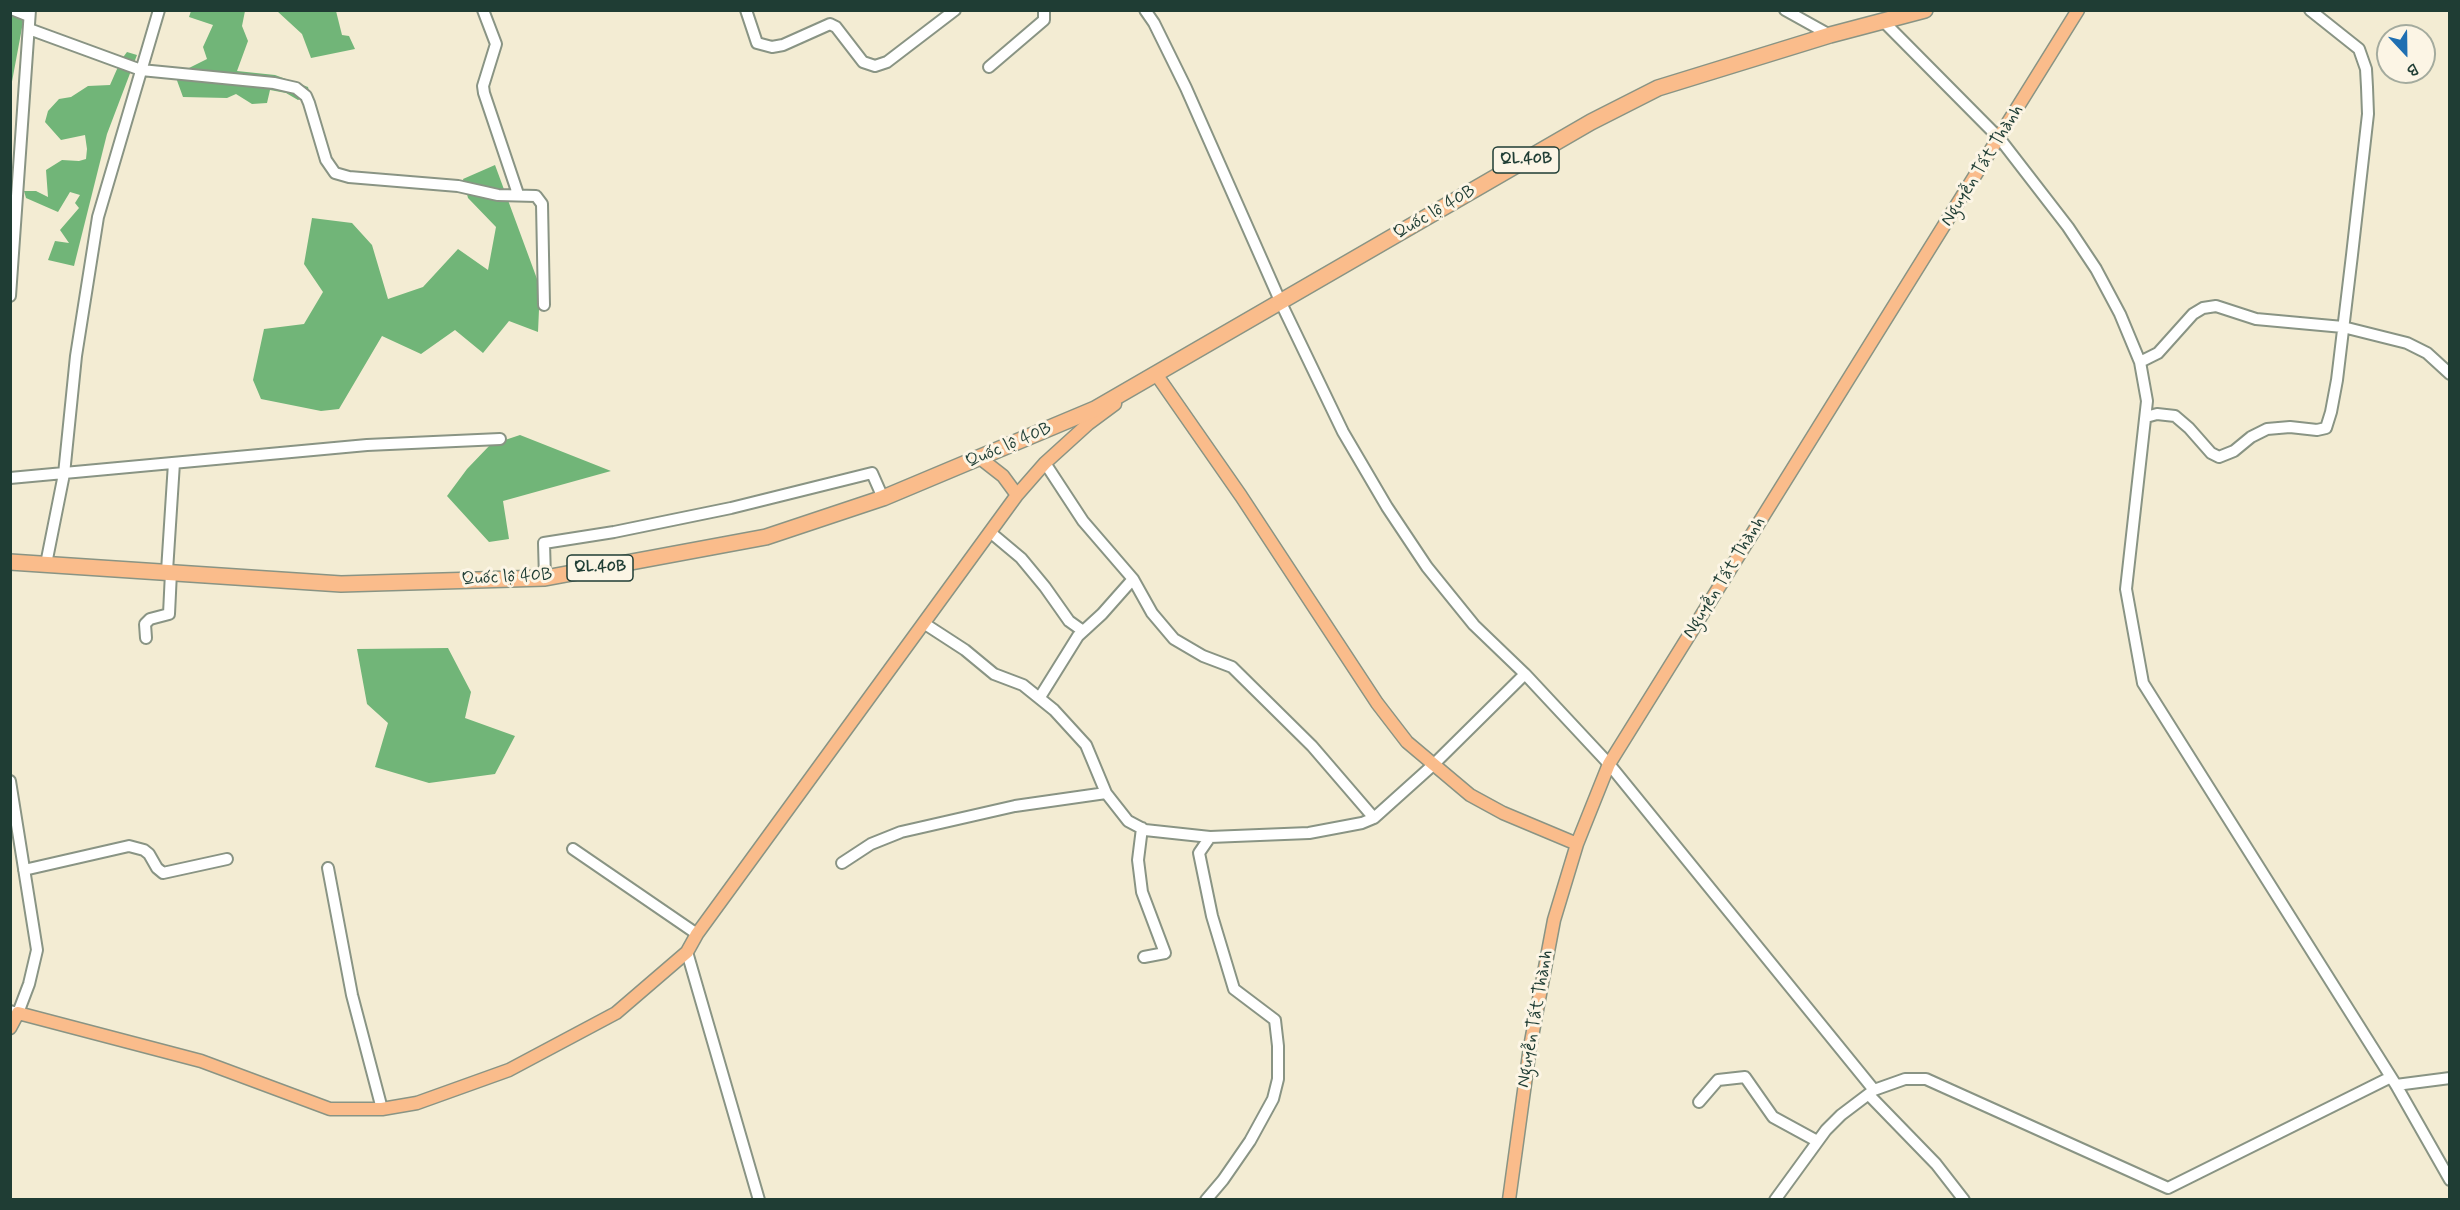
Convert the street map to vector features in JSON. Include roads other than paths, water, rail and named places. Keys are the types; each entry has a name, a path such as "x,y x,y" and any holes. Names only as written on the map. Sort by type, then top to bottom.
{"highway":[{"name":"Quốc lộ 40B","path":"10,562 341,584 545,578 766,537 883,498 1095,409 1624,104 1686,78 1830,35 1925,10"}],"main road":[{"name":"Nguyễn Tất Thành","path":"1509,1200 1530,1047 1546,954 1577,844 1609,764 2000,139 2078,10"},
{"path":"10,1028 14,1012 201,1060 330,1109 382,1109 417,1103 509,1070 616,1013 687,952 697,934 1017,495 1045,463 1089,424 1156,374 1241,496 1377,703 1407,742 1470,795 1553,835 1577,844"},
{"path":"980,458 1003,476 1017,495"}],"street":[{"path":"10,296 13,200 29,29 29,13 14,10"},
{"path":"46,564 64,474 76,356 98,217 159,10"},
{"path":"483,10 496,44 483,93 518,194"},
{"path":"746,10 757,43 772,47 783,45 830,24 836,27 863,62 875,66 887,62 954,10"},
{"path":"989,67 1044,20 1044,10"},
{"path":"1145,10 1155,23 1186,88 1281,303 1343,432 1387,507 1427,567 1474,625 1525,674 1609,764 1872,1092 1936,1164 1964,1200"},
{"path":"1785,10 1830,35"},
{"path":"2146,417 2157,414 2175,416 2211,453 2219,457 2234,451 2251,437 2275,427 2323,430 2331,412 2367,124 2366,69 2359,49 2315,12"},
{"path":"1884,22 2000,139 2068,226 2096,269 2120,314 2140,362 2147,401 2126,589 2143,683 2393,1081 2450,1179"},
{"path":"29,29 141,70 274,83 296,88 306,96 326,160 335,173 349,177 458,186 498,195 536,196 542,204 544,305"},
{"path":"2140,362 2158,353 2193,314 2209,306 2226,308 2256,319 2343,327 2407,343 2434,358 2450,374"},
{"path":"10,478 410,442 500,439"},
{"path":"146,638 145,624 147,621 169,614 174,463"},
{"path":"1045,463 1083,521 1133,579 1152,613 1174,639 1203,656 1232,667 1312,746 1374,818"},
{"path":"545,578 544,543 731,508 872,474 883,498"},
{"path":"990,532 1021,558 1069,621 1083,631"},
{"path":"1040,697 1083,631 1102,614 1133,579"},
{"path":"925,624 965,650 994,674 1023,685 1040,697 1086,745 1106,793 1128,821 1142,828 1210,837 1309,833 1353,825 1374,818 1433,765 1525,674"},
{"path":"10,781 37,950 29,984 14,1012"},
{"path":"842,863 871,844 901,832 1015,806 1106,793"},
{"path":"1142,828 1138,860 1142,892 1165,953 1144,957"},
{"path":"1206,1200 1223,1180 1263,1120 1274,1099 1278,1079 1275,1020 1234,989 1224,962 1199,853 1210,837"},
{"path":"24,870 129,846 144,850 163,873 227,859"},
{"path":"573,849 697,934"},
{"path":"328,868 352,995 382,1109"},
{"path":"687,952 759,1200"},
{"path":"1700,1102 1718,1080 1745,1077 1773,1117 1817,1141"},
{"path":"1775,1200 1817,1141 1841,1115 1872,1092 1905,1079 1926,1079 2168,1188 2393,1081 2450,1078"}]}
